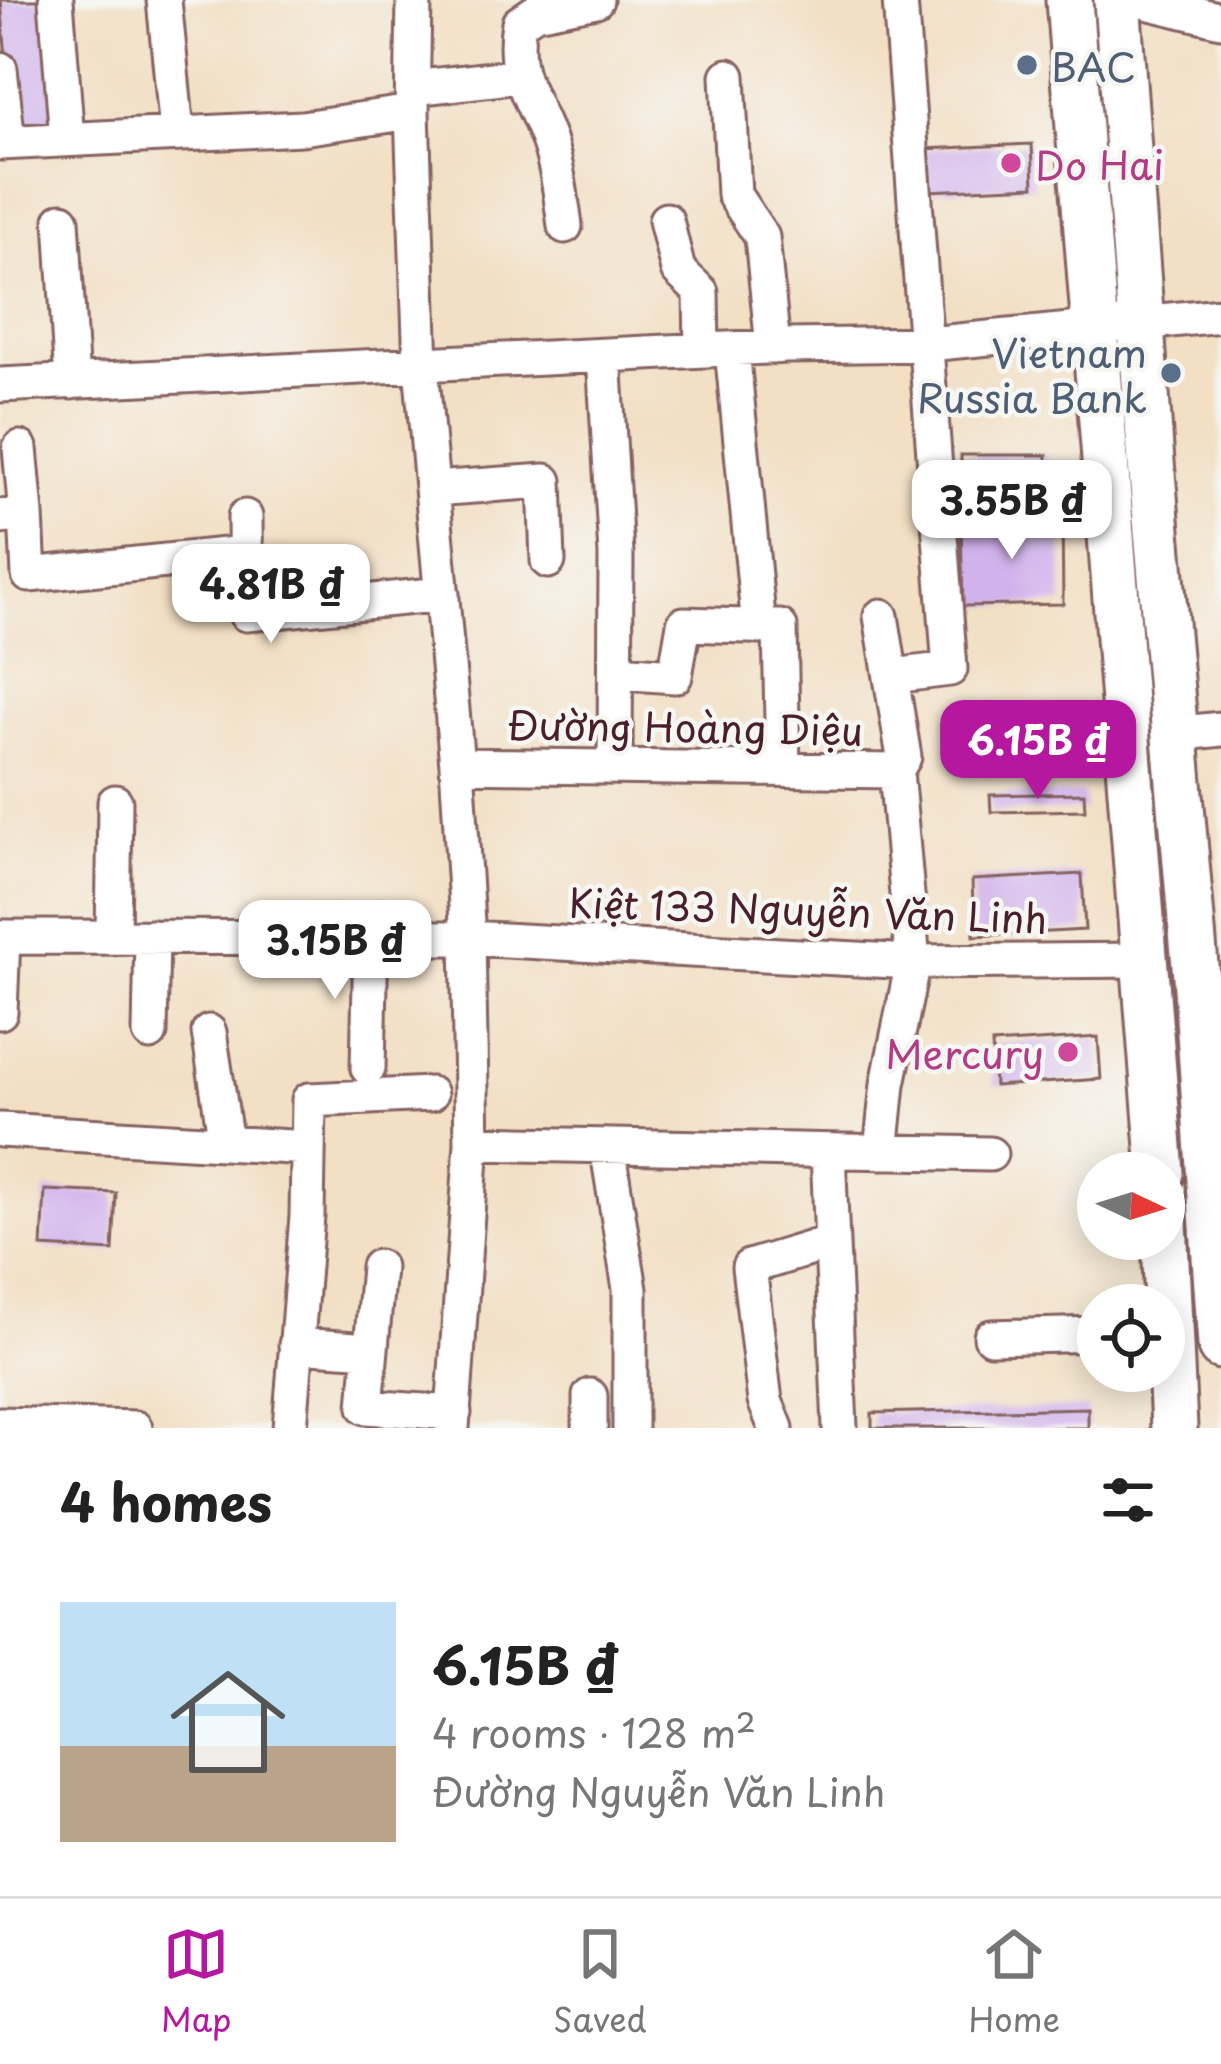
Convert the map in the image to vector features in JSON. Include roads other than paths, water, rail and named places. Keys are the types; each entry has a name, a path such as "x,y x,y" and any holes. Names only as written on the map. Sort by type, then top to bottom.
{"main road":[{"path":"1069,0 1174,734 1221,1346"},
{"path":"1117,0 1118,325 1146,975 1159,1152"},
{"path":"1146,975 1197,988"},
{"path":"1171,1392 1174,1428"}],"street":[{"path":"56,0 67,139"},
{"path":"164,0 177,133"},
{"path":"378,1268 366,1407 453,1421 472,1143 468,938 421,366 413,100 415,0"},
{"path":"566,226 546,134 519,76 515,49 519,23 535,12 596,0"},
{"path":"893,676 950,669 900,0"},
{"path":"1138,0 1221,20"},
{"path":"0,70 4,142 302,128 519,76"},
{"path":"728,76 734,195 762,237 773,347"},
{"path":"62,220 72,382"},
{"path":"666,220 678,270 701,292 717,350 760,627"},
{"path":"0,386 773,347 928,344 1221,315"},
{"path":"604,356 616,554 615,767"},
{"path":"20,448 13,516 29,575 245,553"},
{"path":"433,488 545,481 548,561"},
{"path":"245,517 246,614 442,594"},
{"name":"Đường Hoàng Diệu","path":"457,765 896,771 904,757 881,616"},
{"path":"618,672 675,676 684,624 780,627 783,770"},
{"path":"1174,734 1221,730"},
{"path":"881,1152 888,1084 913,962 896,771"},
{"path":"113,937 115,802"},
{"path":"0,1012 1,937"},
{"name":"Kiệt 133 Nguyễn Văn Linh","path":"1,937 468,938 1146,975"},
{"path":"150,1033 152,937"},
{"path":"368,1068 371,938"},
{"path":"209,1032 226,1143"},
{"path":"290,1428 309,1100 430,1094"},
{"path":"0,1130 308,1148"},
{"path":"472,1143 990,1154"},
{"path":"607,1146 631,1289 631,1428"},
{"path":"829,1151 840,1428"},
{"path":"776,1428 764,1401 749,1268 832,1242"},
{"path":"991,1337 1077,1335"},
{"path":"296,1345 371,1350"},
{"path":"0,1424 135,1428"}],"place":[{"name":"BAC","path":"1027,65"},
{"name":"Do Hai","path":"1011,163"},
{"name":"Vietnam Russia Bank","path":"1171,373"},
{"name":"Mercury","path":"1068,1052"}]}
